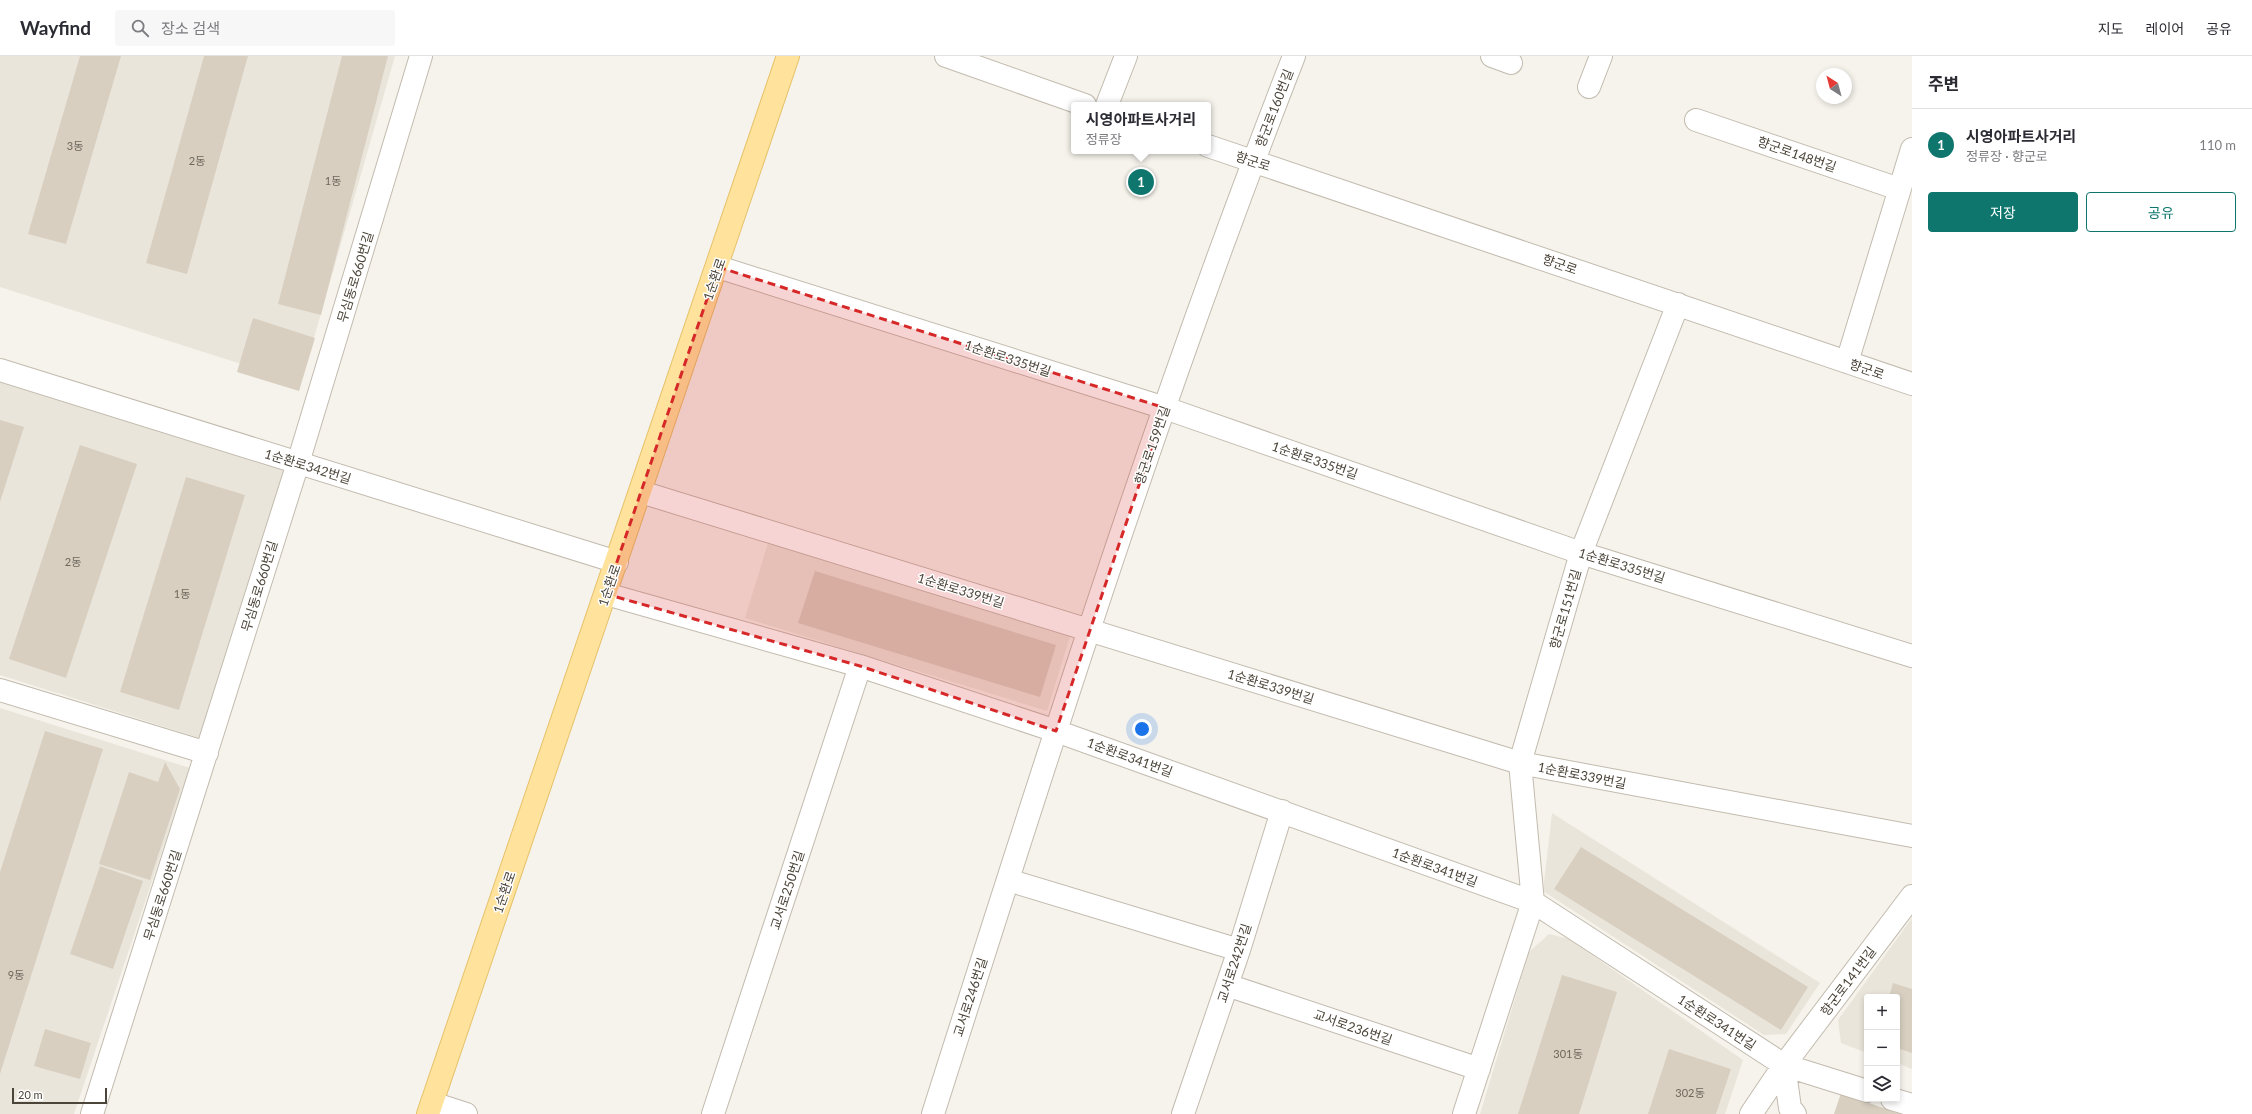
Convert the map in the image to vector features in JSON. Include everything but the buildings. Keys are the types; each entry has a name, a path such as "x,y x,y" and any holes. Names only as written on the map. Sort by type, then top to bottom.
{"main road":[{"name":"1순환로","path":"430,1109 718,267 788,56"}],"street":[{"name":"무심동로660번길","path":"92,1114 298,463 421,56"},
{"path":"946,56 1076,102"},
{"path":"1108,102 1126,56"},
{"name":"향군로160번길","path":"1253,160 1294,56"},
{"path":"1589,87 1601,56"},
{"name":"향군로148번길","path":"1696,120 1899,189"},
{"name":"향군로","path":"1211,147 1912,384"},
{"path":"1847,362 1912,148"},
{"name":"향군로159번길","path":"1056,731 1165,408 1253,160"},
{"name":"1순환로335번길","path":"718,267 1165,408 1581,553 1912,656"},
{"name":"향군로151번길","path":"1533,902 1520,763 1581,553 1678,304"},
{"name":"1순환로342번길","path":"0,370 617,562"},
{"name":"1순환로339번길","path":"641,492 1090,629 1520,763 1912,836"},
{"name":"1순환로341번길","path":"606,594 860,666 1056,731 1533,902 1784,1065 1864,1090"},
{"name":"교서로250번길","path":"713,1114 860,666"},
{"path":"0,690 207,753"},
{"name":"교서로246번길","path":"933,1114 1056,731"},
{"name":"교서로242번길","path":"1183,1114 1239,950 1282,811"},
{"path":"1008,880 1239,950"},
{"name":"향군로141번길","path":"1751,1114 1784,1065 1912,896"},
{"path":"1464,1114 1533,902"},
{"name":"교서로236번길","path":"1227,985 1479,1069"},
{"path":"1784,1065 1790,1108 1795,1114"},
{"path":"1900,1101 1912,1105"},
{"path":"430,1109 466,1114"}],"highlighted area":[{"path":"718,267 1165,408 1056,731 860,666 606,594"}],"shaded area":[{"path":"0,56 395,56 301,383 0,287"},
{"path":"0,374 294,467 206,740 0,675"},
{"path":"769,540 1071,633 1047,711 745,618"},
{"path":"0,708 190,768 74,1114 0,1114"},
{"path":"1552,813 1820,983 1786,1034 1764,1035 1543,891"},
{"path":"1912,918 1912,1069 1900,1064 1900,994 1864,994 1864,1052 1841,1043 1838,1020"},
{"path":"1549,934 1569,939 1743,1060 1725,1114 1480,1114 1529,952"}],"place":[{"name":"시영아파트사거리","path":"1141,182"}]}
